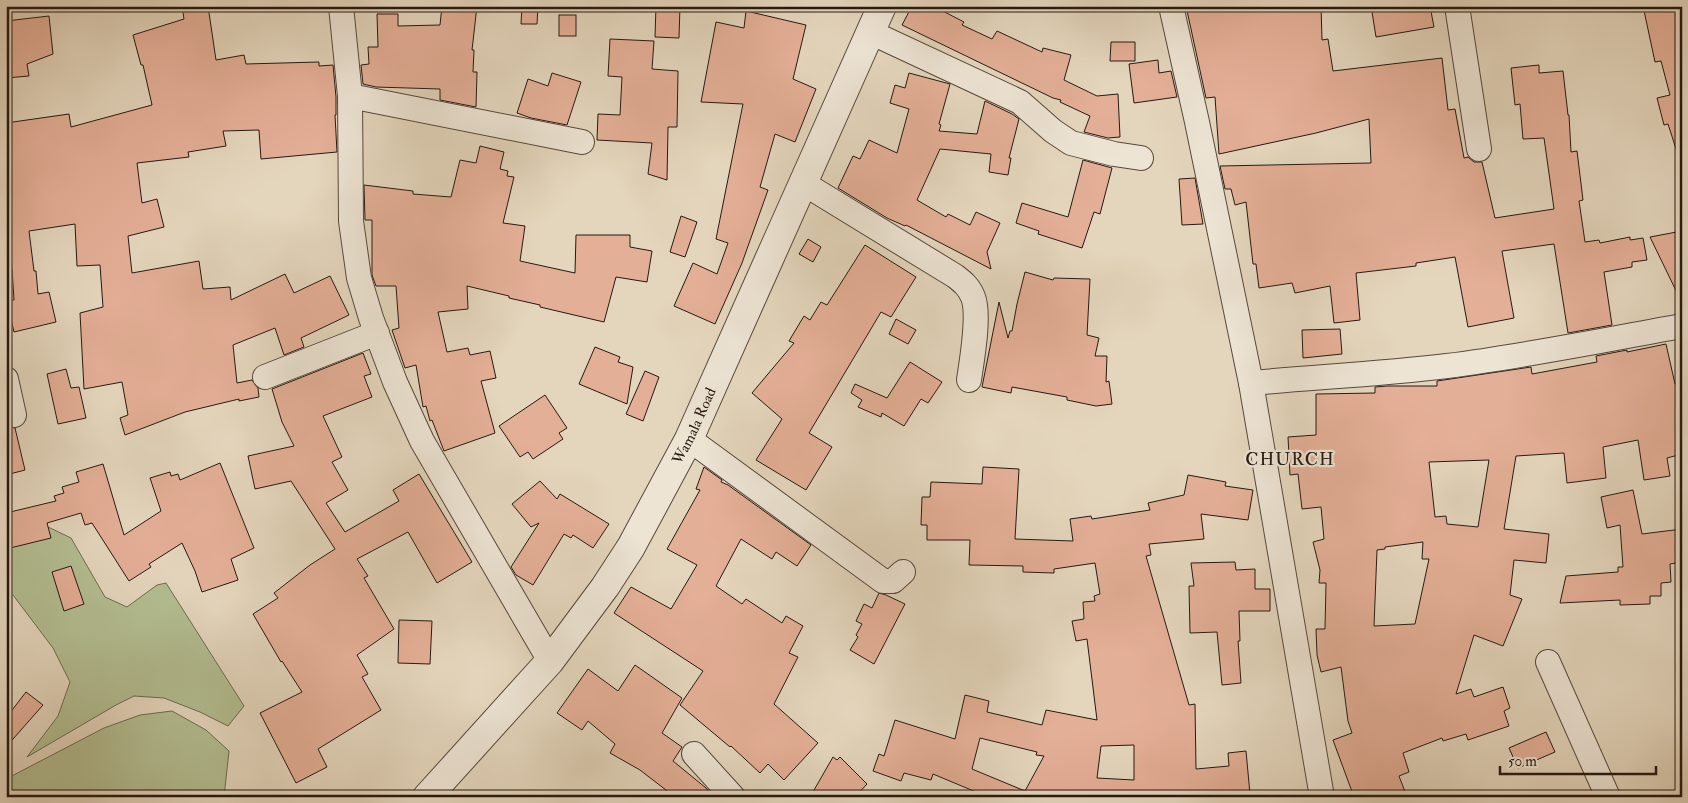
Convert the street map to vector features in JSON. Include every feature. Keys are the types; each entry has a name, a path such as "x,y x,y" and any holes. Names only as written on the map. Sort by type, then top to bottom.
{"street":[{"path":"341,6 350,96 351,220 358,278 395,382 422,441 550,661"},
{"name":"Wamala Road","path":"427,797 550,661 610,579 630,547 688,438 882,6"},
{"path":"1171,6 1251,382 1322,797"},
{"path":"1457,6 1478,149"},
{"path":"870,32 1020,102 1053,131 1071,143 1106,152 1142,158"},
{"path":"350,96 582,142"},
{"path":"803,183 955,276 967,286 973,296 976,309 969,380"},
{"path":"1251,382 1449,366 1531,354 1682,326"},
{"path":"266,377 376,333"},
{"path":"6,379 14,415"},
{"path":"688,438 883,581 894,581 903,572"},
{"path":"1548,662 1608,797"},
{"path":"694,754 733,797"}],"green space":[{"path":"44,525 71,538 105,597 127,607 157,585 166,583 244,706 228,726 200,712 164,698 134,696 27,757 58,716 70,682 53,648 13,595 6,590 6,549"},
{"path":"172,711 206,730 229,751 224,797 11,797 6,793 6,779 104,728 140,715"}],"building":[{"path":"182,6 208,6 216,60 244,55 246,64 319,62 319,66 333,65 336,97 337,152 261,159 259,130 223,131 226,146 188,152 189,157 137,163 142,203 157,199 164,227 128,236 132,273 199,261 203,289 230,287 231,300 285,274 294,293 330,276 349,315 301,338 304,347 284,355 275,328 233,345 237,383 252,380 258,388 259,397 239,401 239,399 185,412 125,435 120,418 128,415 122,382 84,389 80,313 103,307 100,265 77,266 75,224 29,231 38,294 49,292 56,322 14,332 7,301 14,300 12,269 8,269 6,258 6,123 69,114 71,127 152,105 143,65 141,65 133,35 184,19"},
{"path":"442,6 477,6 472,50 474,50 473,72 477,72 476,107 440,100 440,89 376,87 363,84 361,65 369,64 368,47 378,47 377,14 398,14 398,26 440,25"},
{"path":"522,6 538,6 537,24 521,24"},
{"path":"656,6 680,6 679,38 655,37"},
{"path":"912,6 933,6 964,22 962,25 992,39 997,31 1042,52 1043,48 1071,55 1064,80 1097,96 1118,94 1120,137 1108,138 1084,132 1090,116 1060,102 1061,100 1053,98 902,25"},
{"path":"1186,6 1321,6 1322,40 1328,39 1333,71 1442,58 1448,110 1455,109 1464,158 1468,157 1474,162 1482,162 1495,218 1554,209 1544,138 1523,139 1520,104 1515,105 1511,68 1539,65 1539,73 1563,71 1569,115 1571,152 1577,151 1583,200 1579,201 1585,242 1599,240 1600,243 1630,237 1630,240 1643,238 1647,260 1632,262 1632,267 1604,272 1612,325 1568,333 1554,244 1502,251 1514,318 1468,327 1455,257 1416,263 1416,266 1356,273 1360,320 1334,323 1330,286 1295,293 1292,283 1259,288 1256,264 1253,264 1246,202 1235,205 1231,189 1225,189 1220,166 1371,163 1369,119 1316,133 1219,154 1215,97 1206,98"},
{"path":"1377,6 1430,6 1434,27 1376,37 1372,12 1378,10"},
{"path":"1643,6 1675,6 1682,39 1682,155 1678,155 1668,124 1664,125 1657,98 1670,95 1661,61 1655,62"},
{"path":"746,11 806,25 793,79 816,89 795,142 775,134 760,187 768,190 742,263 715,324 674,306 693,263 717,274 728,243 716,239 743,104 701,102 716,22 744,28"},
{"path":"559,15 576,15 576,36 559,36"},
{"path":"49,16 53,54 27,64 29,76 6,78 6,21"},
{"path":"610,39 654,41 652,69 678,71 677,127 668,127 667,180 648,174 652,143 597,140 598,114 620,115 622,77 608,76"},
{"path":"1111,42 1135,42 1135,61 1110,61"},
{"path":"1158,60 1159,73 1171,71 1177,97 1134,103 1129,64"},
{"path":"552,73 581,82 567,125 531,118 517,113 528,79 548,86"},
{"path":"909,73 950,84 939,124 941,125 939,131 977,134 985,101 1019,119 1009,158 1011,158 1008,175 989,172 991,154 940,149 917,200 946,217 948,214 970,225 976,212 1000,223 987,252 991,269 906,225 887,218 838,188 853,156 860,159 869,140 897,153 909,109 890,103 895,85 905,88"},
{"path":"480,146 504,152 500,169 508,171 507,176 514,177 503,223 525,226 520,261 575,273 576,235 630,235 630,247 652,251 647,282 616,277 604,322 540,307 540,305 509,298 509,296 467,286 468,309 438,312 447,352 468,348 470,355 490,351 496,378 481,381 495,433 444,451 432,420 430,421 426,406 423,407 416,365 405,368 392,330 399,328 396,286 376,286 372,275 372,220 365,220 364,185 413,191 413,194 451,197 460,160 476,163"},
{"path":"1083,160 1112,168 1100,214 1094,212 1082,248 1038,234 1039,231 1016,223 1022,203 1068,217"},
{"path":"1195,178 1203,224 1182,225 1179,179"},
{"path":"681,216 697,222 685,257 670,252"},
{"path":"1682,231 1682,303 1650,237"},
{"path":"808,239 821,247 813,262 799,254"},
{"path":"865,245 916,277 891,317 881,312 809,433 832,447 806,490 756,460 782,419 752,393 794,343 789,341 804,316 810,320 821,302 827,305"},
{"path":"1025,272 1053,280 1054,278 1090,279 1087,335 1099,338 1095,356 1107,356 1106,382 1109,381 1112,404 1096,406 1067,400 1067,397 1012,387 1011,393 982,387 999,302 1008,338 1010,331 1012,331"},
{"path":"896,319 916,330 908,344 889,334"},
{"path":"1340,329 1342,354 1303,358 1302,330"},
{"path":"1666,344 1675,384 1682,382 1682,454 1667,458 1670,476 1644,480 1638,440 1603,447 1606,478 1567,483 1564,453 1516,456 1504,529 1549,534 1546,563 1514,560 1510,595 1522,599 1503,646 1474,635 1456,694 1471,689 1474,697 1503,687 1510,708 1504,711 1509,726 1468,740 1466,734 1443,741 1442,738 1403,753 1409,772 1399,776 1407,797 1354,797 1333,740 1352,733 1348,721 1341,667 1321,672 1317,655 1316,629 1325,629 1326,583 1319,583 1320,570 1313,542 1324,539 1321,507 1302,509 1298,474 1290,475 1288,437 1316,435 1316,394 1375,393 1375,387 1387,386 1437,386 1437,381 1531,367 1532,374 1597,362 1596,356 1627,350 1627,352","holes":["1489,460 1478,527 1447,524 1446,516 1435,517 1429,462","1423,542 1422,559 1429,559 1415,624 1374,626 1377,550 1385,549 1385,547"]},
{"path":"595,347 620,357 618,362 633,367 627,404 579,384"},
{"path":"363,353 371,374 364,376 372,397 323,416 342,457 332,462 348,490 326,503 345,532 399,501 393,490 419,474 472,562 437,583 408,532 357,559 368,576 364,578 394,629 357,655 368,674 362,677 381,710 318,749 327,767 296,783 260,713 302,692 281,662 253,614 278,598 274,593 310,565 335,549 291,481 255,489 248,456 294,446 282,422 272,389"},
{"path":"910,362 942,382 928,403 921,399 904,426 882,413 881,417 858,407 862,400 851,393 855,384 887,398"},
{"path":"66,369 71,388 79,387 86,418 58,424 47,374"},
{"path":"645,371 659,377 643,421 626,414"},
{"path":"545,395 567,428 559,433 563,439 533,459 528,452 520,457 499,426"},
{"path":"6,426 15,428 25,470 6,475"},
{"path":"220,463 254,548 231,559 238,580 202,592 182,543 149,564 151,567 129,581 92,523 85,525 81,513 47,523 51,538 6,549 6,513 56,501 54,496 64,493 62,487 79,482 76,472 103,464 124,535 161,511 150,478 170,472 171,476 178,474 180,480"},
{"path":"704,467 722,480 721,482 728,485 811,545 797,566 776,552 772,559 741,539 716,586 742,604 746,599 782,623 786,616 803,626 789,653 798,657 774,704 818,743 784,780 768,764 760,773 731,746 680,705 703,671 614,613 631,587 671,609 697,565 667,549 700,490 696,489"},
{"path":"983,467 1019,469 1015,539 1073,541 1070,519 1091,516 1092,519 1150,510 1148,503 1184,495 1188,475 1226,482 1225,486 1253,490 1248,520 1201,514 1204,539 1149,544 1151,555 1146,556 1189,705 1195,704 1196,769 1229,766 1228,753 1246,751 1250,794 1216,797 988,797 933,774 931,780 904,773 901,781 873,771 879,754 884,756 895,720 955,739 965,695 989,701 987,712 1042,725 1046,710 1097,720 1087,639 1076,641 1072,621 1084,619 1083,602 1095,601 1094,596 1100,594 1095,563 1054,569 1054,573 1023,572 1023,566 969,565 970,540 927,540 927,525 921,525 922,497 930,497 931,482 982,484","holes":["980,738 1037,752 1036,755 1044,756 1025,791 972,769","1134,745 1134,780 1097,778 1101,746"]},
{"path":"540,481 557,499 560,494 609,524 593,548 573,535 571,538 564,534 533,585 516,575 511,567 539,523 531,527 512,504"},
{"path":"1633,490 1642,534 1682,529 1682,562 1670,564 1671,582 1661,583 1661,596 1650,596 1650,604 1620,605 1620,600 1560,603 1566,576 1618,572 1618,567 1623,567 1620,525 1607,528 1601,497"},
{"path":"1235,562 1236,570 1255,569 1255,589 1270,589 1270,611 1239,611 1240,641 1238,641 1241,683 1222,685 1217,632 1190,633 1189,586 1194,586 1191,563"},
{"path":"71,566 84,604 64,611 52,572"},
{"path":"879,593 905,604 874,664 850,650 858,637 856,635 862,624 856,621 864,604 872,608"},
{"path":"399,620 432,621 430,664 398,663"},
{"path":"635,665 682,698 662,733 682,747 673,761 714,797 675,797 640,770 610,753 615,744 588,721 582,730 557,713 588,669 618,691"},
{"path":"26,692 43,705 6,747 6,718"},
{"path":"1546,732 1555,752 1518,768 1509,748"},
{"path":"833,757 837,760 840,757 867,784 855,797 810,797"}],"district":[{"name":"CHURCH","path":"1290,459"}]}
